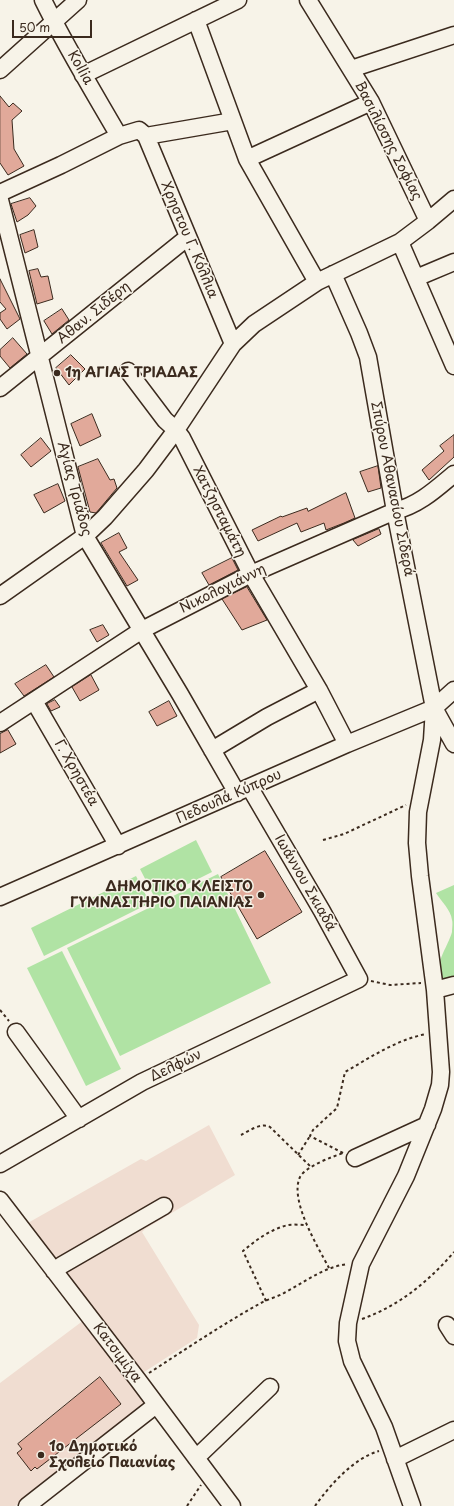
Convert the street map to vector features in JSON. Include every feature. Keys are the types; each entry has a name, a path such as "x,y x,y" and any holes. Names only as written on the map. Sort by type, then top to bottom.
{"street":[{"name":"Kollia","path":"43,0 83,75 119,136"},
{"path":"0,70 78,0"},
{"name":"Βασιλίσσης Σοφίας","path":"308,0 371,102 428,221"},
{"path":"83,75 232,1"},
{"path":"196,20 247,159 317,282"},
{"path":"351,69 454,35"},
{"path":"247,159 371,102"},
{"path":"0,193 61,166 119,136 139,130 146,136 234,121"},
{"name":"Χρηστου Γ. Κόλλια","path":"146,136 233,344"},
{"path":"0,596 85,536 105,518 141,476 176,430 233,344 254,324 317,282 400,242 454,199"},
{"name":"Αγίας Τριάδος","path":"0,200 3,225 40,357 85,536 212,750 243,791"},
{"name":"Αθαν. Σιδέρη","path":"0,388 188,237"},
{"path":"400,242 454,366"},
{"path":"416,278 454,262"},
{"name":"Σπύρου Αθανασίου Σιδερά","path":"333,274 368,357 395,512 434,708"},
{"name":"Χατζησταμάτη","path":"128,370 165,420 182,438 251,574 319,690 348,744"},
{"name":"Νικολογιάννη","path":"0,723 142,630 251,574 395,512 408,508 426,497 454,474"},
{"path":"212,750 267,717 319,690"},
{"name":"Πεδουλά Κύπρου","path":"0,897 348,744 434,708 454,690"},
{"name":"Γ. Χρηστέα","path":"34,701 118,846"},
{"path":"434,708 454,744"},
{"path":"412,1506 384,1427 352,1361 347,1341 348,1323 361,1264 406,1176 433,1110 440,1085 441,1072 435,990 417,843 418,812 432,740 434,708"},
{"name":"Ιωάννου Σκιαδά","path":"243,791 322,911 358,978"},
{"name":"Δελφών","path":"0,1164 142,1082 358,978"},
{"path":"435,990 454,985"},
{"path":"16,1032 79,1119"},
{"path":"355,1158 427,1125"},
{"name":"Κατσιμίχα","path":"0,1200 138,1380 232,1506"},
{"path":"54,1271 164,1206"},
{"path":"196,1458 270,1387"},
{"path":"27,1506 156,1405"},
{"path":"393,1453 430,1442 454,1430"}],"path":[{"path":"323,840 344,834 420,798"},
{"path":"358,978 390,985 425,983 435,990"},
{"path":"298,1154 313,1130 337,1108 345,1072 378,1052 411,1037 438,1031"},
{"path":"241,1135 262,1125 266,1125 270,1127 311,1167"},
{"path":"310,1136 344,1153 326,1159 311,1167 300,1176 298,1202 307,1224 329,1268"},
{"path":"266,1301 243,1251 258,1239 277,1228 289,1224 307,1224"},
{"path":"348,1323 367,1317 397,1302 424,1283 454,1252"},
{"path":"138,1380 220,1327 329,1268 346,1264 361,1264"},
{"path":"315,1506 327,1489 362,1458 373,1452 393,1453"},
{"path":"187,1506 208,1474"}],"shaded area":[{"path":"209,1125 235,1175 142,1232 199,1325 197,1338 141,1374 26,1224 141,1159 146,1161"},
{"name":"1ο Δημοτικό Σχολείο Παιανίας","path":"84,1320 150,1405 15,1506 0,1506 0,1383"}],"green space":[{"path":"196,840 212,872 156,900 140,869"},
{"path":"218,874 271,983 120,1056 67,948"},
{"path":"136,876 150,903 44,956 31,928"},
{"path":"454,885 454,983 445,980 440,976 440,962 450,939 452,923 450,913 436,893"},
{"path":"62,951 121,1069 86,1086 27,968"}],"building":[{"path":"0,96 9,107 13,103 22,111 12,120 14,149 24,166 8,175 0,163"},
{"path":"30,198 36,206 28,215 17,222 11,204"},
{"path":"34,230 38,247 25,253 20,235"},
{"path":"38,269 41,277 48,276 53,299 37,304 29,271"},
{"path":"0,279 20,319 7,329 0,319 0,313 6,309 0,302"},
{"path":"62,309 69,320 52,334 44,321"},
{"path":"13,338 27,354 10,368 0,356 0,350"},
{"path":"71,355 85,369 69,385 56,368"},
{"path":"92,414 101,436 80,446 71,424"},
{"path":"454,435 454,457 429,480 422,470 444,451 440,446"},
{"path":"41,438 51,451 31,467 21,455"},
{"path":"98,459 110,480 114,479 117,488 96,513 90,512 78,467"},
{"path":"378,466 381,488 368,492 360,472"},
{"path":"58,484 65,501 44,513 34,495"},
{"path":"346,493 355,518 344,523 326,530 324,523 301,532 297,523 258,541 252,530 281,516 282,517 307,508 308,511"},
{"path":"379,529 381,534 358,546 353,540"},
{"path":"119,533 127,548 119,552 138,580 127,586 101,543"},
{"path":"232,558 238,570 209,585 202,573"},
{"path":"247,587 267,620 242,630 222,599"},
{"path":"103,625 109,635 97,642 90,630"},
{"path":"46,665 54,677 24,696 15,684"},
{"path":"91,675 99,690 80,701 72,687"},
{"path":"55,700 60,707 51,711 47,704"},
{"path":"169,701 177,716 157,726 149,712"},
{"path":"8,730 16,744 0,753 0,734"},
{"name":"ΔΗΜΟΤΙΚΟ ΚΛΕΙΣΤΟ ΓΥΜΝΑΣΤΗΡΙΟ ΠΑΙΑΝΙΑΣ","path":"265,851 302,912 257,939 221,877"},
{"path":"100,1377 121,1404 37,1469 35,1467 31,1471 17,1453 22,1449 18,1444"}],"place":[{"name":"1η ΑΓΙΑΣ ΤΡΙΑΔΑΣ","path":"57,373"},
{"name":"ΔΗΜΟΤΙΚΟ ΚΛΕΙΣΤΟ ΓΥΜΝΑΣΤΗΡΙΟ ΠΑΙΑΝΙΑΣ","path":"261,895"},
{"name":"1ο Δημοτικό Σχολείο Παιανίας","path":"41,1455"}]}
